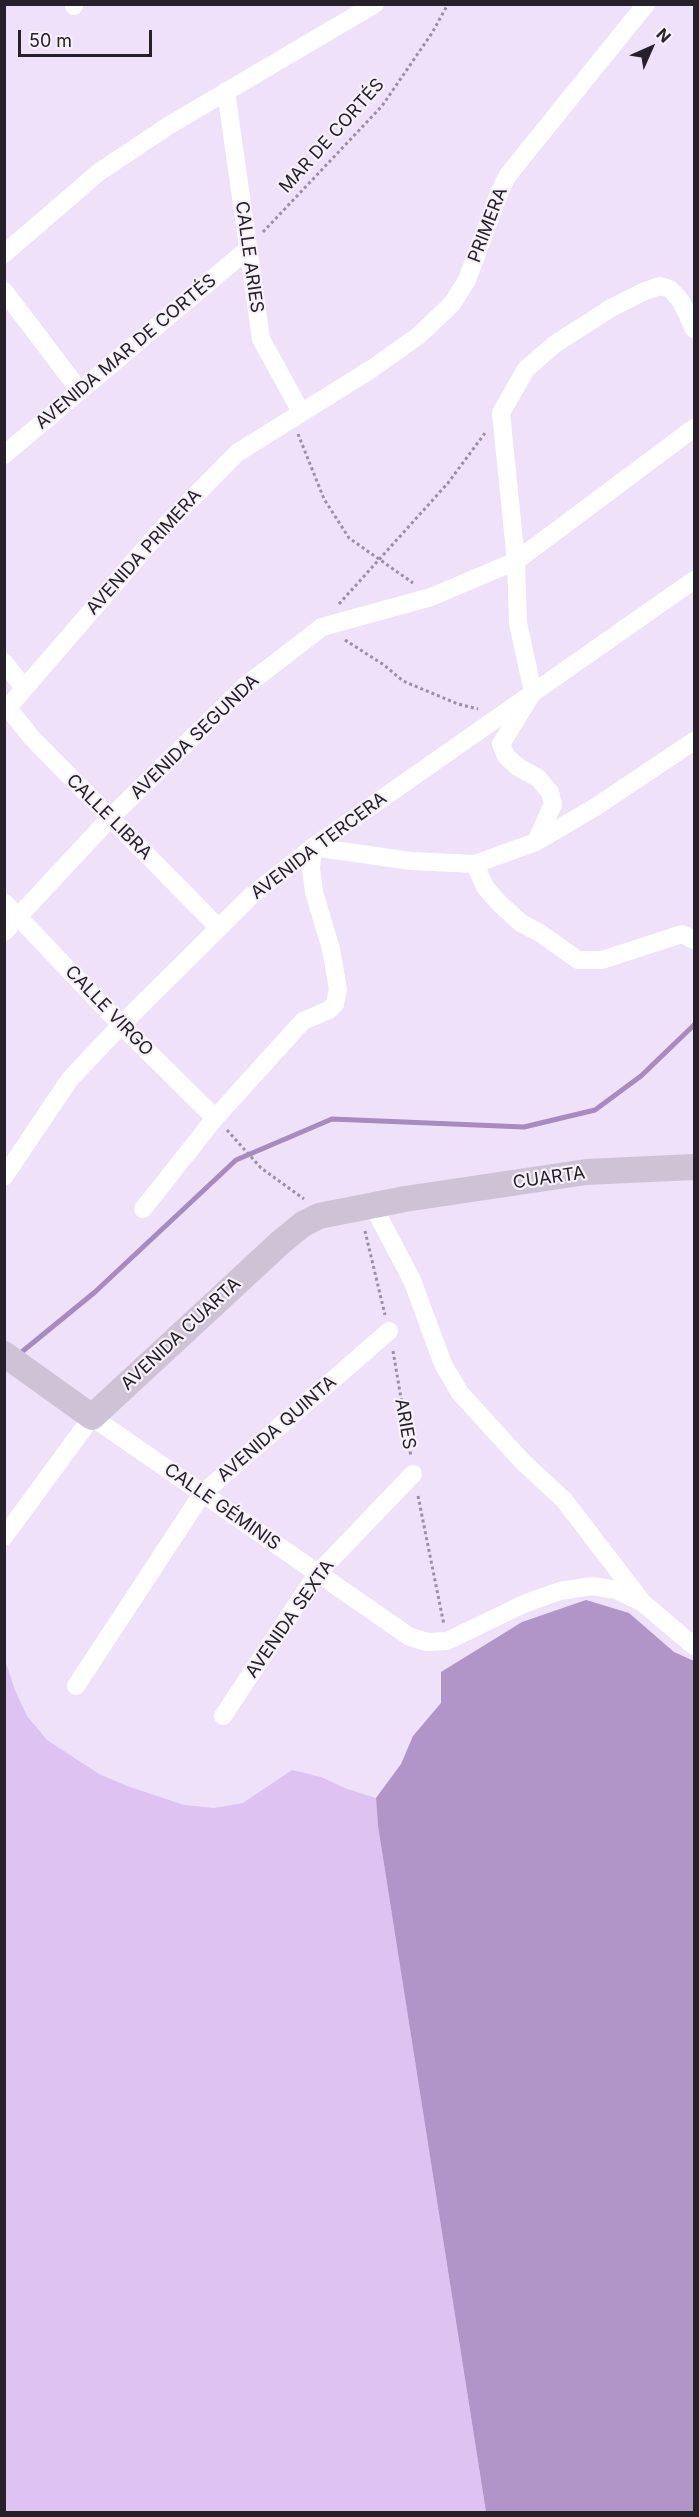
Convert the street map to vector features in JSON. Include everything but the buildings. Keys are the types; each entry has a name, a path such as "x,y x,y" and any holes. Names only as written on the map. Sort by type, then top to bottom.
{"street":[{"path":"4,254 99,172 226,91 361,10 375,4"},
{"name":"PRIMERA","path":"301,412 374,368 418,336 452,303 466,280 508,175 646,4"},
{"name":"CALLE ARIES","path":"226,91 261,339 301,412"},
{"name":"AVENIDA MAR DE CORTÉS","path":"4,455 248,249"},
{"path":"536,842 553,804 550,792 538,778 518,767 506,756 501,744 533,692 518,623 516,561 501,413 526,369 555,344 602,313 645,291 660,286 670,289 681,301 694,329"},
{"path":"4,291 80,391"},
{"name":"AVENIDA PRIMERA","path":"6,707 162,529 237,453 301,412"},
{"name":"AVENIDA SEGUNDA","path":"4,932 110,818 244,687 322,627 431,597 516,561 694,428"},
{"name":"AVENIDA TERCERA","path":"4,1177 70,1079 251,896 313,847 694,580"},
{"path":"4,662 24,688"},
{"name":"CALLE LIBRA","path":"6,707 32,738 218,927"},
{"path":"143,1209 215,1118 303,1021 329,1010 335,1004 338,989 331,949 314,892 310,868 313,847 411,861 475,864 536,842 597,806 694,741"},
{"path":"475,864 485,887 499,903 521,923 540,933 578,960 602,960 688,937"},
{"name":"CALLE VIRGO","path":"4,902 121,1025 215,1118"},
{"name":"CUARTA","path":"405,1199 586,1172 694,1167"},
{"name":"AVENIDA CUARTA","path":"4,1537 92,1417 281,1242 303,1224 319,1216 405,1199"},
{"path":"366,1207 412,1280 443,1364 460,1393 523,1462 564,1500 643,1603 694,1646"},
{"name":"AVENIDA QUINTA","path":"76,1686 202,1494 389,1331"},
{"name":"CALLE GÉMINIS","path":"4,1354 410,1637 427,1642 447,1641"},
{"name":"AVENIDA SEXTA","path":"223,1716 317,1574 413,1474"},
{"path":"447,1641 526,1603 560,1591 592,1586 616,1590 643,1603"}],"path":[{"name":"MAR DE CORTÉS","path":"248,249 382,106 432,33 448,4"},
{"path":"301,412 298,436 324,499 349,538 431,597"},
{"path":"481,709 458,704 403,681 362,650 322,627 331,612 448,483 501,413"},
{"path":"215,1118 261,1168 304,1199 319,1216"},
{"name":"ARIES","path":"366,1207 413,1474 447,1641"}],"shaded area":[{"path":"586,1600 629,1613 674,1652 694,1661 694,2512 486,2512 378,1826 376,1798 401,1764 413,1736 441,1703 441,1672 522,1622"},
{"path":"4,1657 27,1716 47,1740 99,1774 127,1786 184,1805 214,1808 243,1803 292,1770 321,1777 347,1789 376,1798 378,1826 486,2512 5,2512"}],"waterway":[{"path":"18,1355 95,1292 236,1160 332,1119 524,1127 595,1110 641,1076 694,1025"}]}
